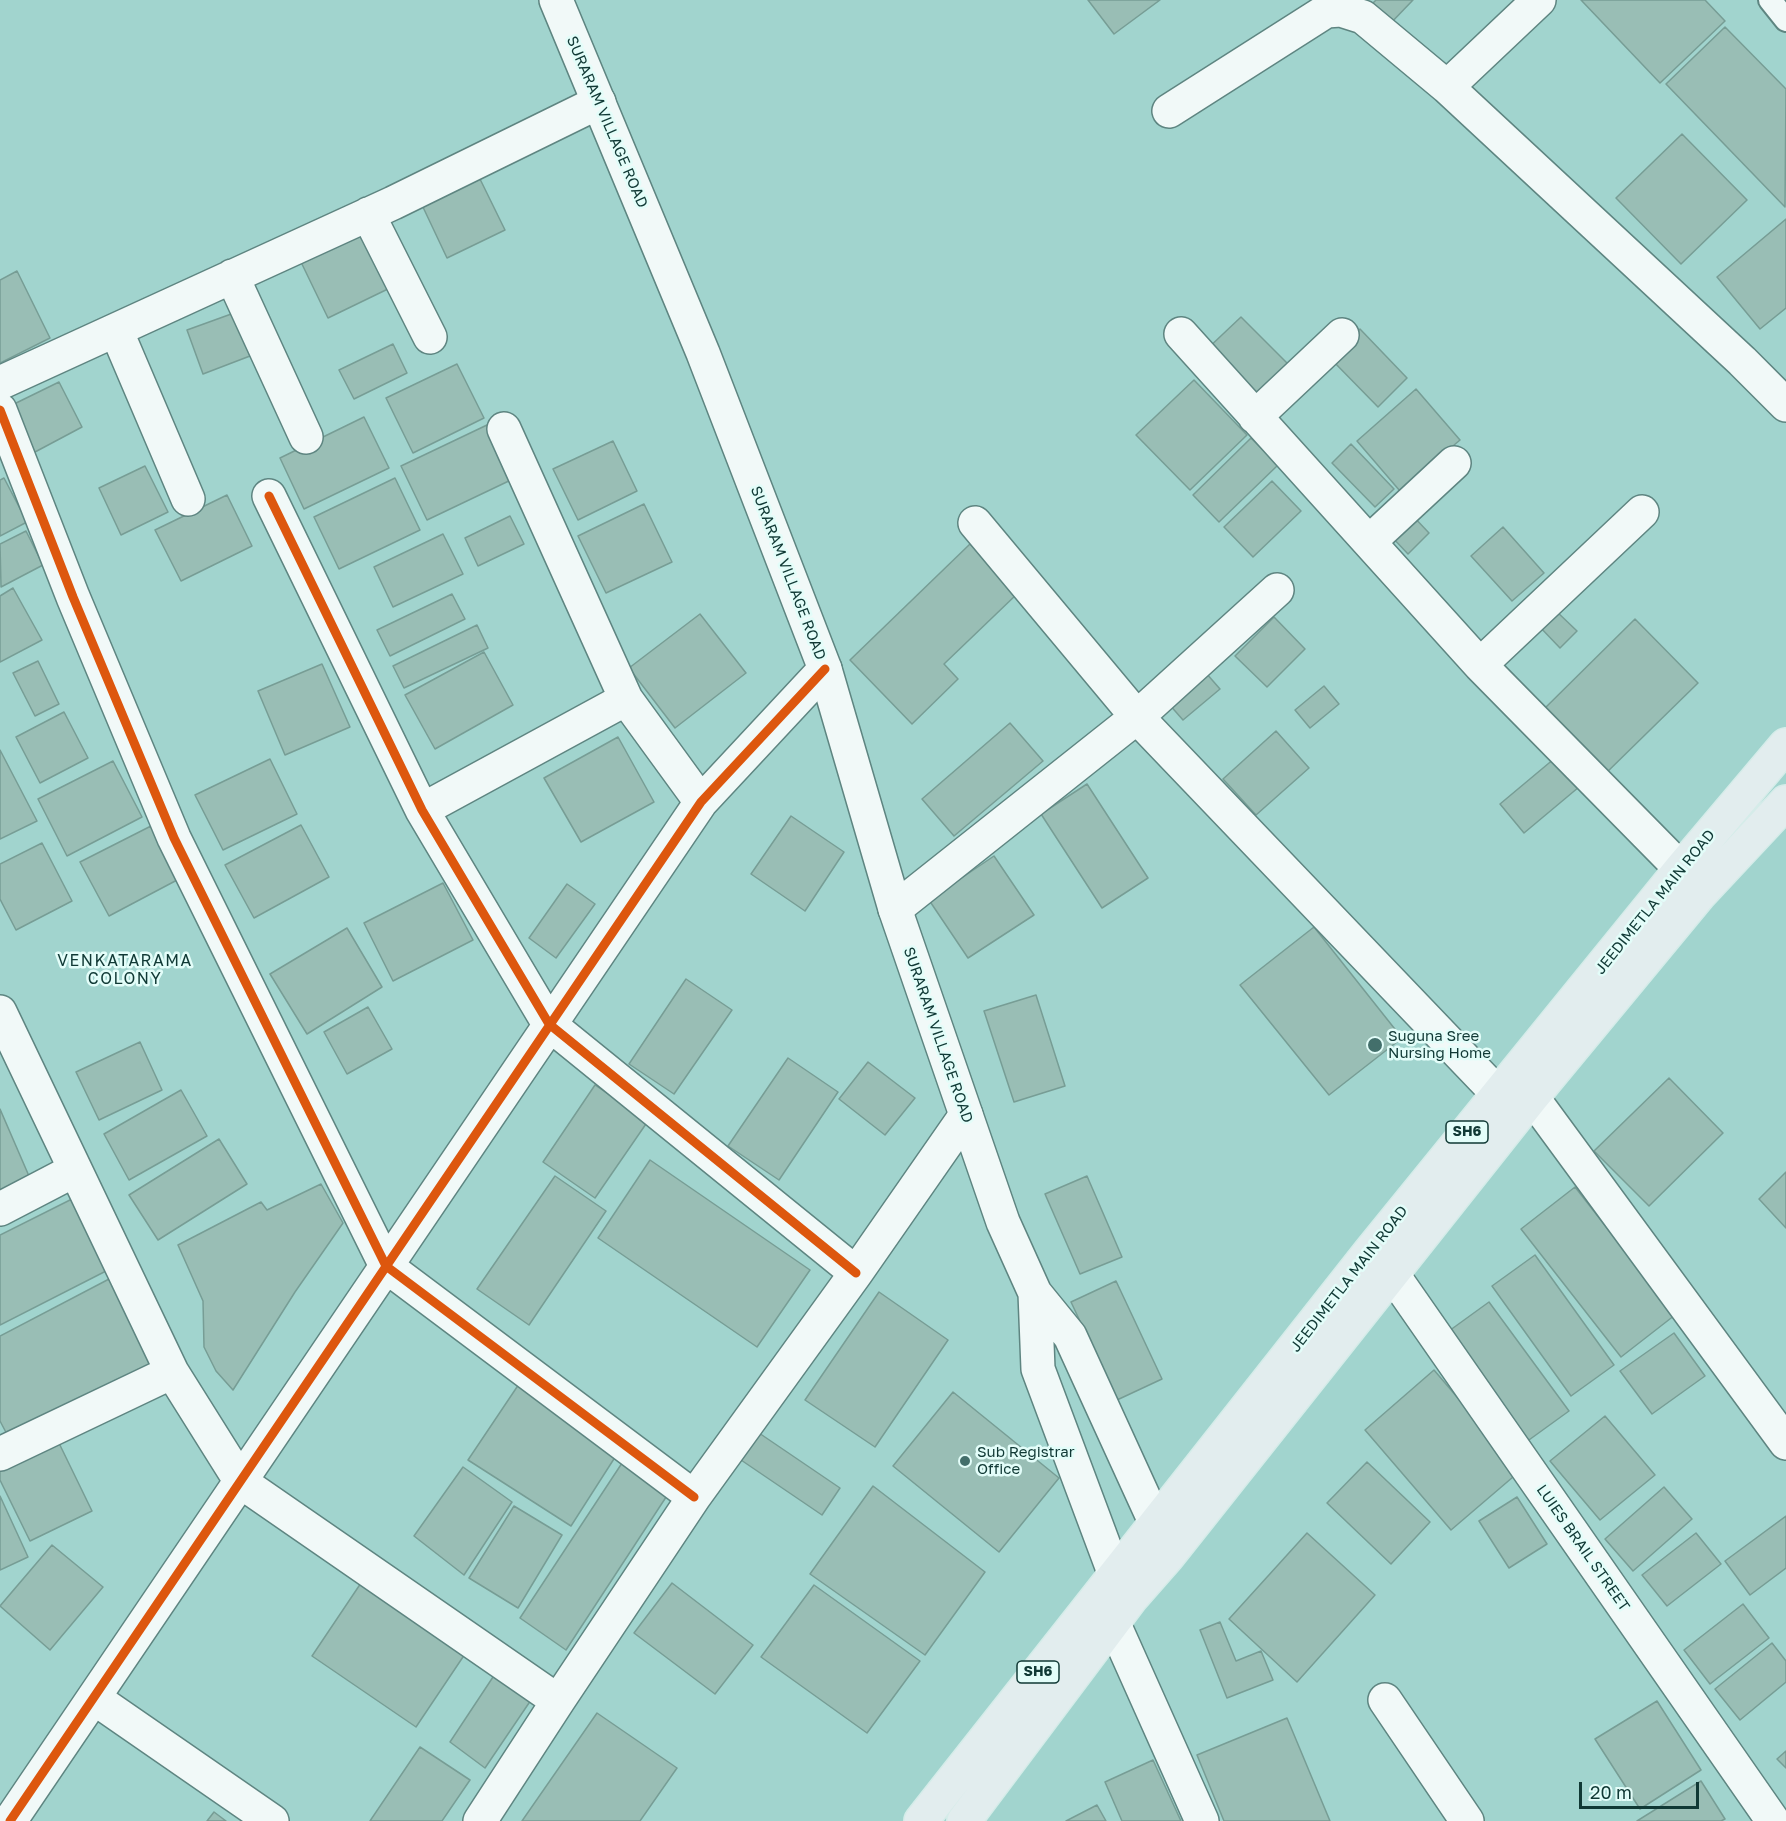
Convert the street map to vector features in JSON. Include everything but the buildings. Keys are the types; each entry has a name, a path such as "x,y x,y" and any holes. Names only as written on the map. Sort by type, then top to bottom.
{"main road":[{"name":"JEEDIMETLA MAIN ROAD","path":"964,1821 1120,1598 1156,1524 1370,1252 1681,869 1786,745"},
{"name":"JEEDIMETLA MAIN ROAD","path":"921,1821 1120,1598 1168,1556 1532,1097 1699,895 1786,802"}],"street":[{"name":"SURARAM VILLAGE ROAD","path":"556,0 703,353 825,669 896,909 1003,1222 1035,1293 1070,1335 1156,1524 1168,1556"},
{"path":"1447,87 1539,0"},
{"path":"1169,111 1326,11 1329,5 1363,17 1447,87 1742,361 1786,405"},
{"path":"0,383 368,214 599,102"},
{"path":"368,214 430,337"},
{"path":"232,276 306,437"},
{"path":"116,330 188,499"},
{"path":"1180,334 1480,665 1681,869"},
{"path":"1255,417 1342,335"},
{"path":"0,410 73,597 174,838 386,1266 694,1497"},
{"path":"504,429 626,699 701,802"},
{"path":"1369,542 1455,464"},
{"path":"268,496 422,810 549,1024 856,1273"},
{"path":"1480,665 1642,512"},
{"path":"975,524 1137,717 1498,1094"},
{"path":"896,909 1137,717 1277,590"},
{"path":"10,1821 701,802 825,669"},
{"path":"422,810 626,699"},
{"path":"0,1012 172,1372 241,1482 558,1701"},
{"path":"1532,1097 1786,1443"},
{"path":"480,1821 694,1497 856,1273 966,1115"},
{"path":"0,1209 75,1170"},
{"name":"LUIES BRAIL STREET","path":"1393,1275 1773,1821"},
{"name":"SURARAM VILLAGE ROAD","path":"1035,1293 1038,1369 1202,1821"},
{"path":"0,1454 172,1372"},
{"path":"94,1698 272,1821"},
{"path":"1385,1700 1467,1821"}],"lane":[{"path":"1770,0 1786,20"}],"cycle path":[{"path":"0,410 73,597 174,838 386,1266 694,1497"},
{"path":"269,496 422,810 549,1024 856,1273"},
{"path":"10,1821 701,802 825,669"}],"place":[{"name":"Suguna Sree Nursing Home","path":"1375,1045"},
{"name":"Sub Registrar Office","path":"965,1461"}],"district":[{"name":"VENKATARAMA COLONY","path":"125,970"}]}
